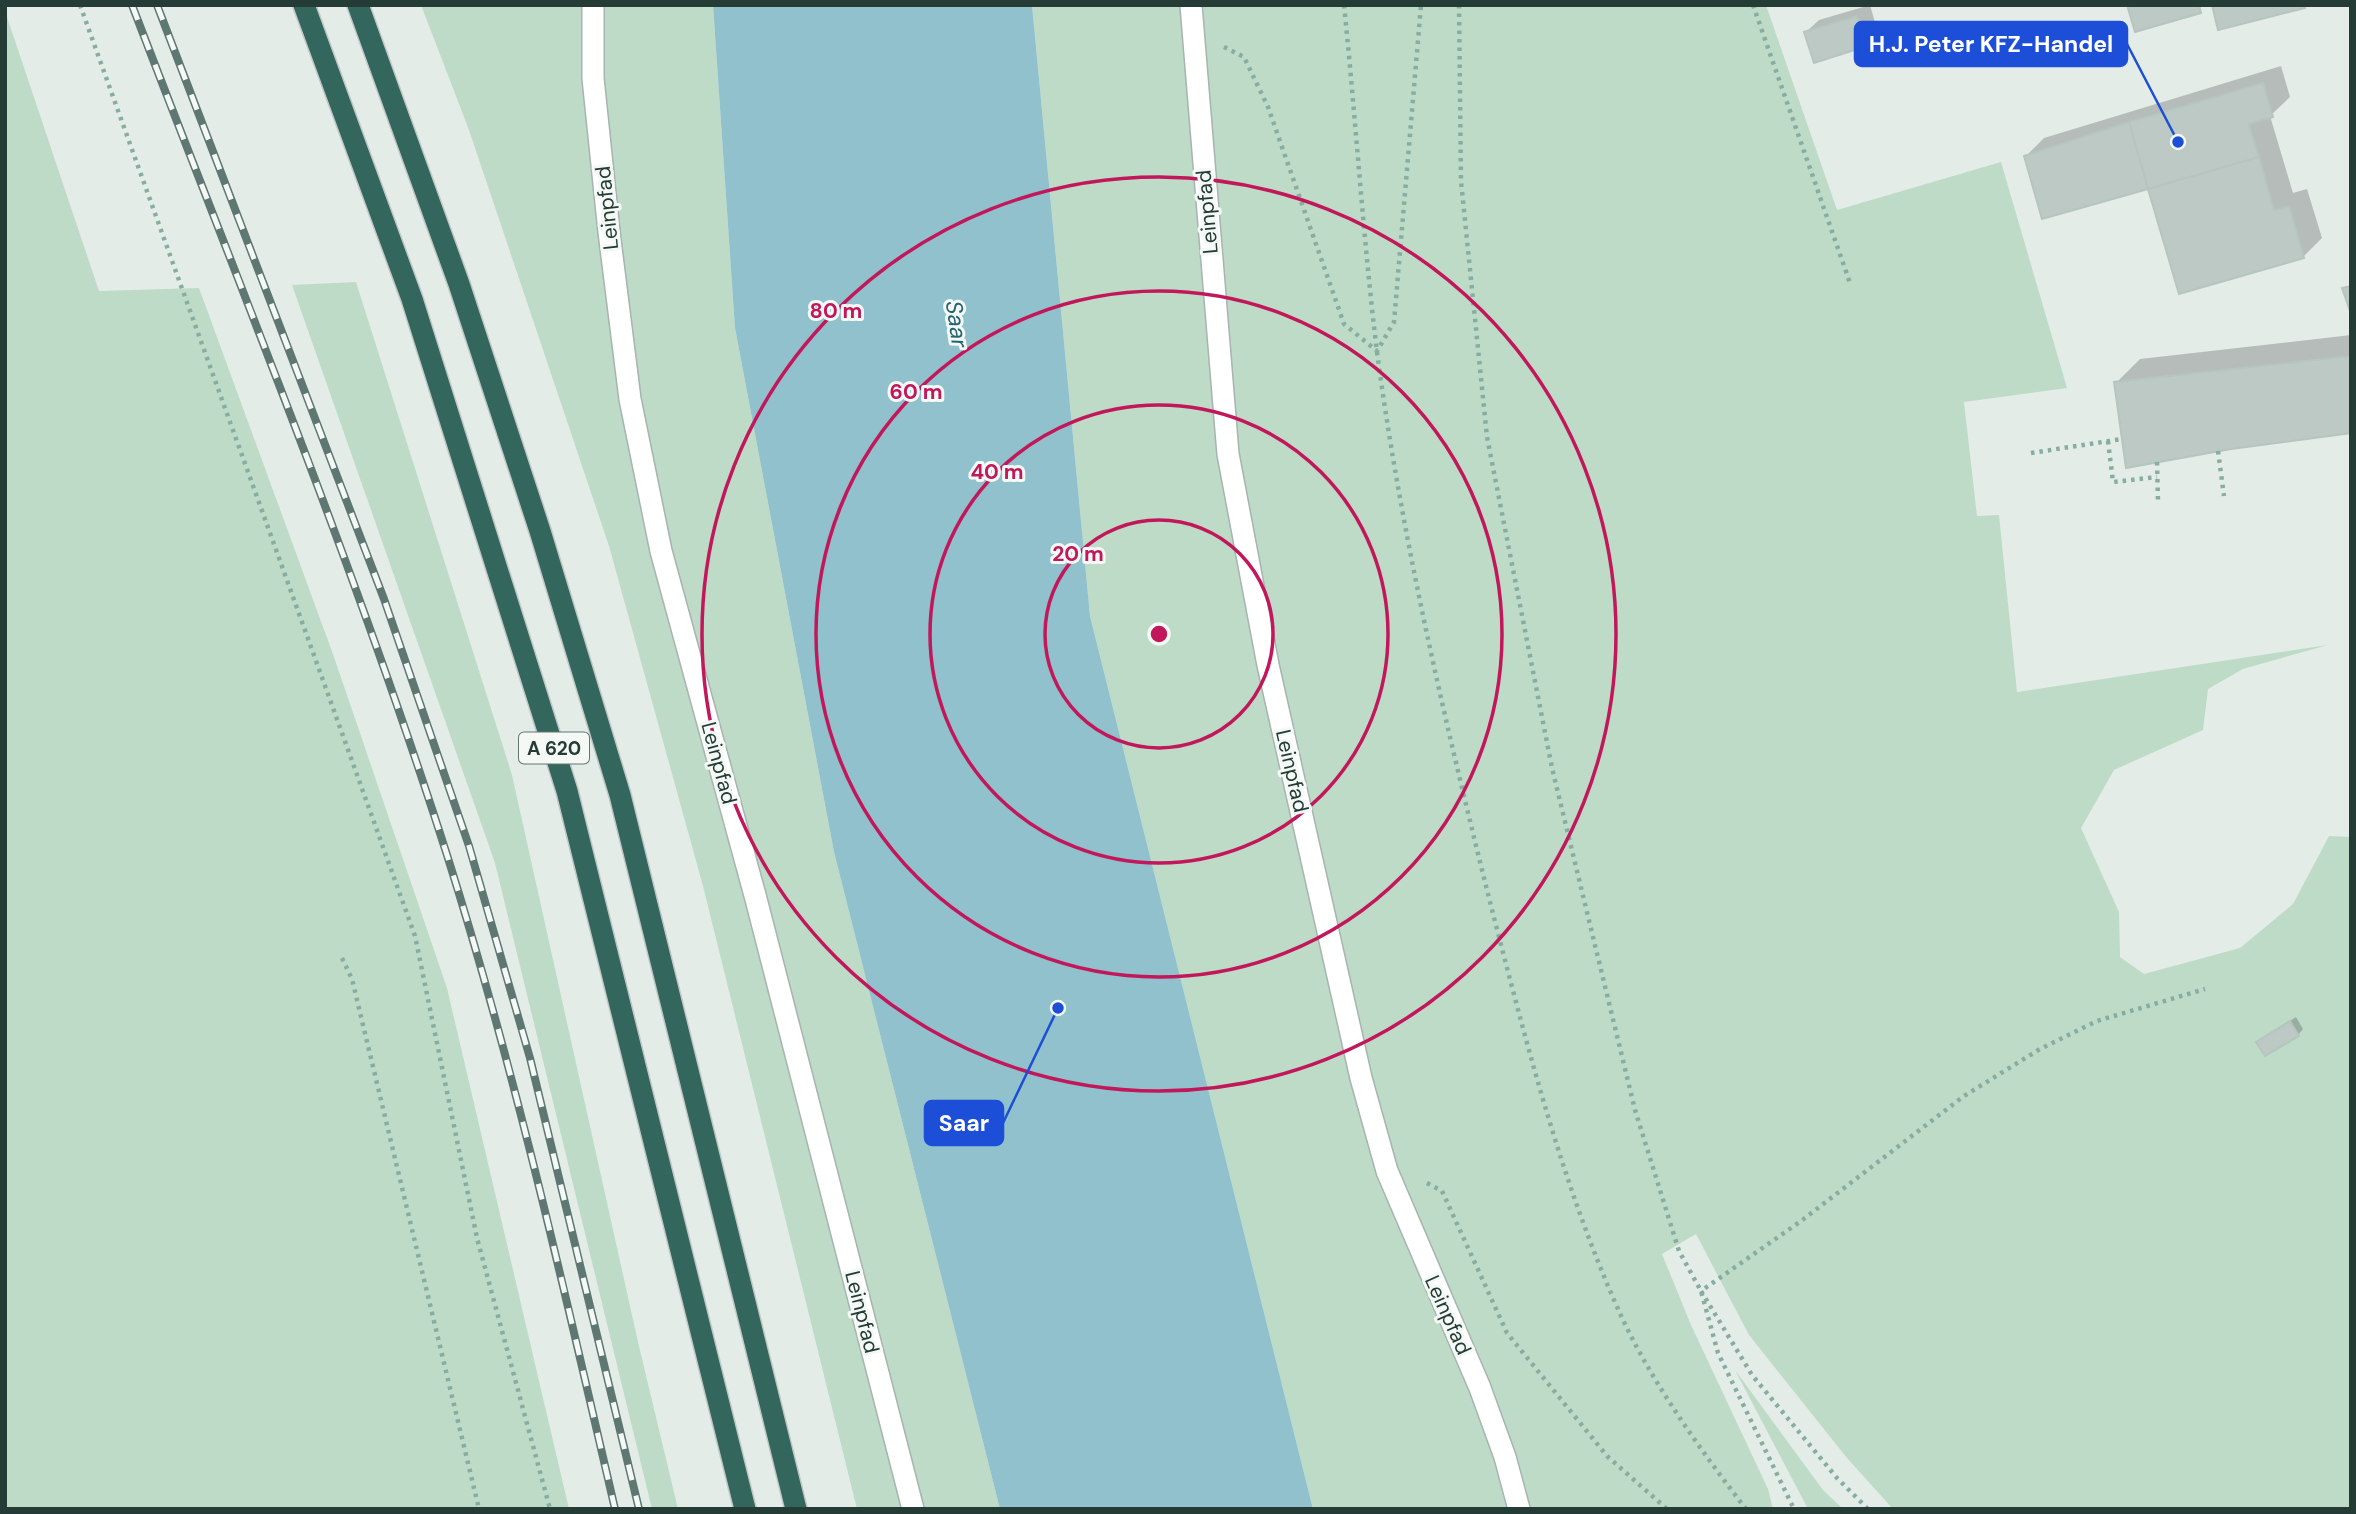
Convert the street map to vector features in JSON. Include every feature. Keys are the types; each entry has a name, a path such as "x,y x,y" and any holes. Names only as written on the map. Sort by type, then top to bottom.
{"highway":[{"name":"A 620","path":"304,5 412,299 567,791 745,1509"},
{"name":"A 620","path":"358,5 459,284 540,531 620,795 796,1509"}],"lane":[{"name":"Leinpfad","path":"593,5 593,78 609,232 630,399 661,551 756,899 913,1509"},
{"name":"Leinpfad","path":"1191,5 1228,454 1268,665 1358,1065 1387,1171 1480,1388 1505,1457 1519,1509"}],"path":[{"path":"80,5 415,936 477,1238 550,1509"},
{"path":"1344,5 1377,351 1408,546 1466,807 1531,1062 1572,1192 1620,1313 1676,1410 1746,1509"},
{"path":"1377,351 1394,322 1421,5"},
{"path":"1459,5 1461,181 1487,437 1552,768 1635,1111 1679,1251 1701,1290 1752,1375 1837,1478 1868,1509"},
{"path":"1753,5 1850,283"},
{"path":"1193,46 1224,47 1244,57 1268,107 1344,324 1377,351"},
{"path":"2031,453 2122,439"},
{"path":"2108,441 2113,482 2157,477"},
{"path":"2218,451 2224,496"},
{"path":"2157,462 2158,501"},
{"path":"342,958 352,979 479,1509"},
{"path":"1701,1290 1801,1221 1964,1096 2040,1049 2097,1021 2205,989"},
{"path":"1387,1171 1423,1181 1442,1191 1507,1333 1607,1456 1667,1509"},
{"path":"1701,1290 1718,1353 1794,1509"}],"green space":[{"path":"421,5 713,5 735,328 834,852 1000,1509 857,1509 703,886 609,546 469,130"},
{"path":"1032,5 1766,5 1837,210 2001,162 2067,388 1964,402 1977,516 1999,515 2017,692 2328,645 2243,669 2208,689 2203,730 2114,770 2081,828 2119,912 2120,957 2144,974 2240,948 2293,904 2329,836 2351,837 2351,1509 1893,1509 1847,1458 1749,1335 1696,1234 1662,1254 1691,1325 1768,1489 1773,1509 1313,1509 1090,616"},
{"path":"5,11 99,291 199,288 334,657 447,988 569,1509 5,1509"},
{"path":"356,282 512,775 638,1342 678,1509 652,1509 495,863 292,285"},
{"path":"1735,1370 1823,1490 1843,1509 1808,1509"}],"water":[{"path":"713,5 1032,5 1090,616 1313,1509 1000,1509 834,852 735,328"}],"building":[{"path":"2127,5 2199,5 2201,13 2135,32"},
{"path":"2212,5 2304,5 2305,8 2218,30"},
{"path":"1857,16 1867,46 1814,63 1804,32"},
{"path":"2263,83 2273,117 2249,124 2259,157 2148,189 2129,122"},
{"path":"2129,122 2148,189 2042,219 2024,156"},
{"path":"2259,157 2274,210 2289,206 2304,258 2179,294 2148,189"},
{"path":"2351,286 2351,314 2342,288"},
{"path":"2351,356 2351,433 2231,449 2126,468 2114,382"},
{"path":"2290,1021 2299,1036 2265,1056 2256,1042"}],"railway":[{"path":"132,5 335,534 447,855 517,1098 615,1509"},
{"path":"157,5 384,599 469,846 530,1058 639,1509"}],"place":[{"name":"H.J. Peter KFZ-Handel","path":"2178,142"},
{"name":"Saar","path":"1058,1008"}]}
